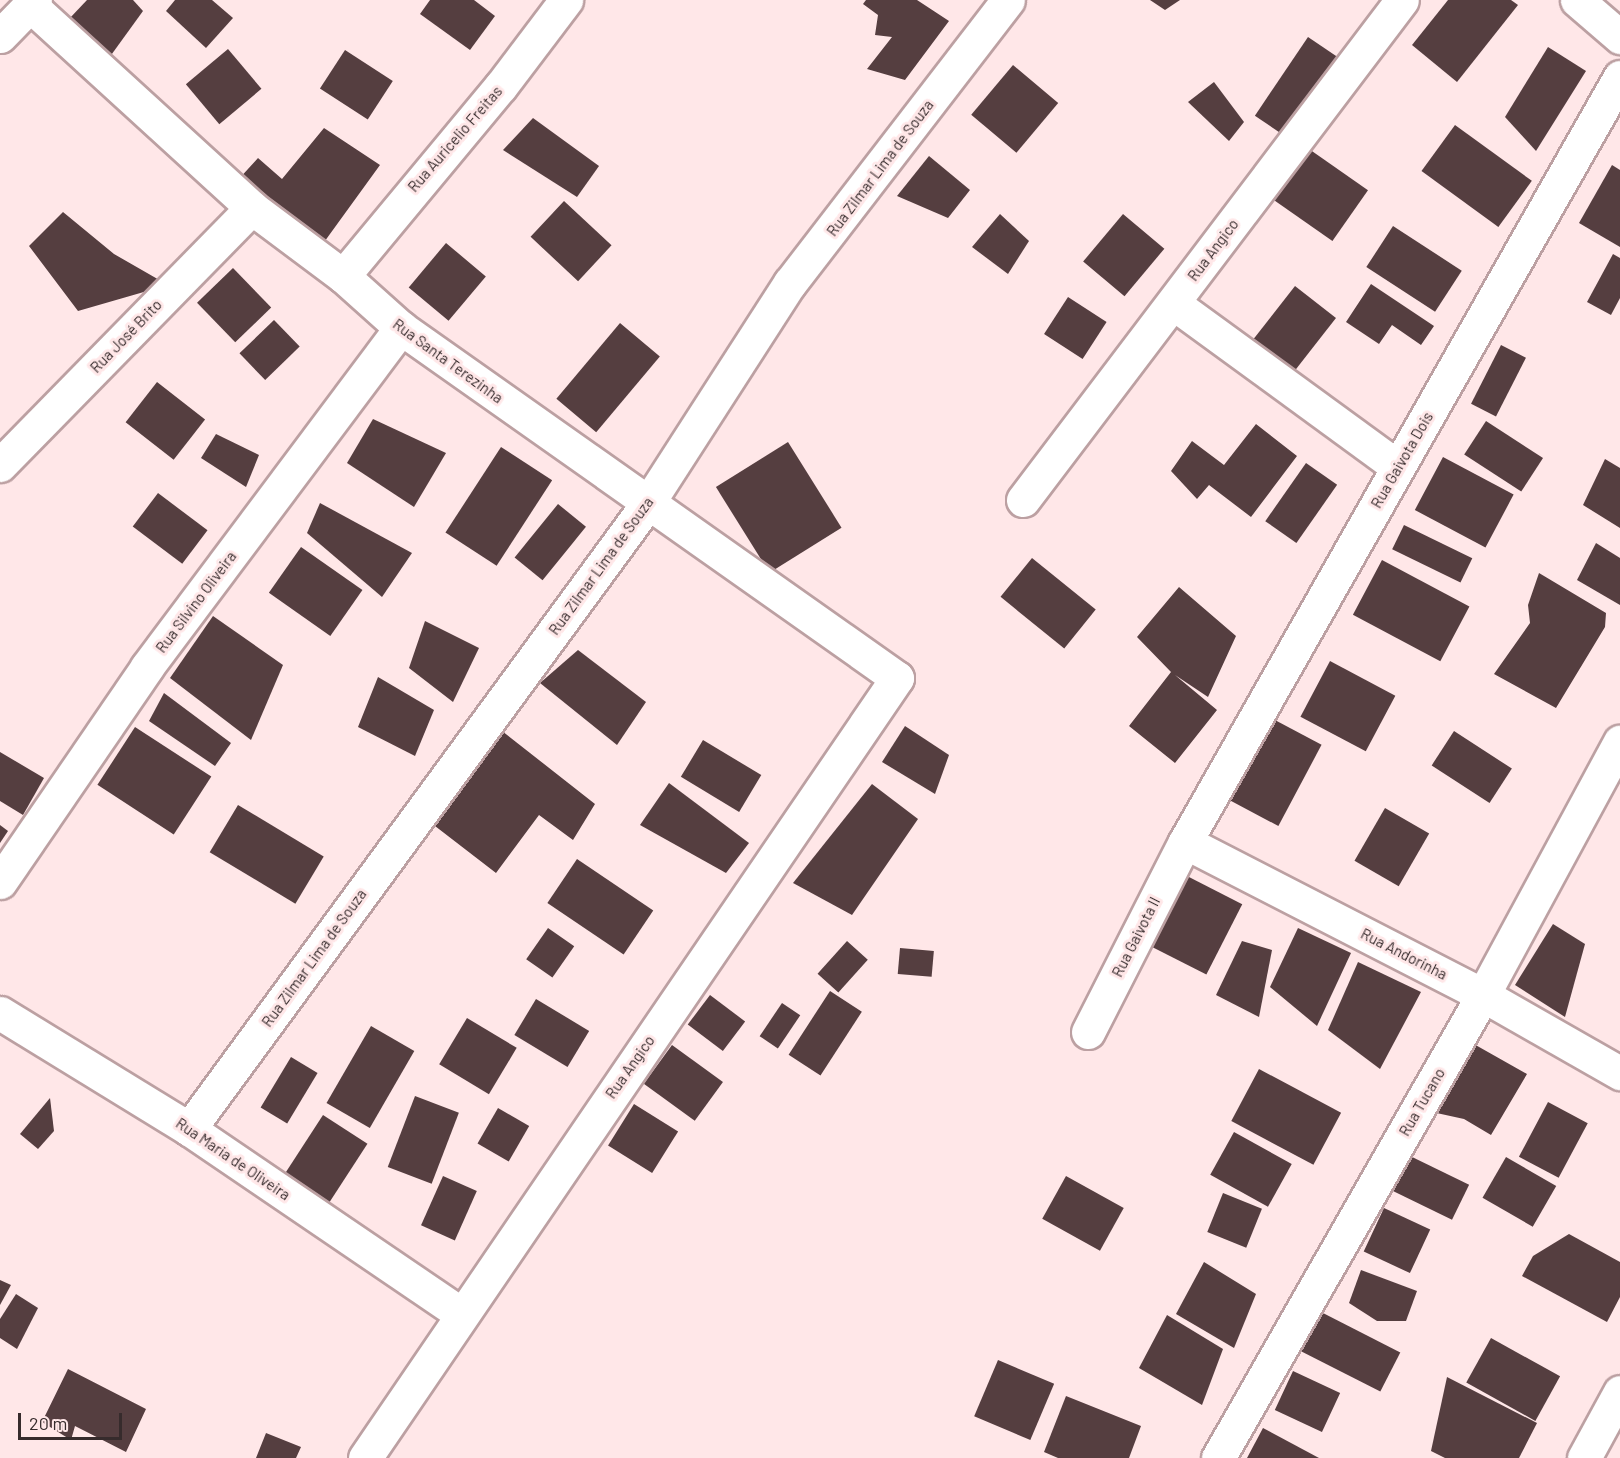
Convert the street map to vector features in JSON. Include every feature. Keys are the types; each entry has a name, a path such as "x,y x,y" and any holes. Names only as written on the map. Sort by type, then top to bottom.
{"street":[{"name":"Rua Auricelio Freitas","path":"343,276 501,86 566,0"},
{"name":"Rua Zilmar Lima de Souza","path":"189,1129 648,503 790,283 1008,0"},
{"name":"Rua Angico","path":"1023,500 1402,0"},
{"path":"1577,0 1620,37"},
{"name":"Rua Santa Terezinha","path":"32,3 252,208 343,276 401,328 897,678"},
{"path":"0,36 32,3"},
{"name":"Rua Gaivota Dois","path":"1185,842 1398,467 1610,125 1620,77"},
{"name":"Rua José Brito","path":"0,465 252,208"},
{"path":"1173,303 1398,467"},
{"name":"Rua Silvino Oliveira","path":"0,882 147,667 401,328"},
{"name":"Rua Angico","path":"365,1458 460,1313 897,678"},
{"name":"Rua Tucano","path":"1218,1458 1483,995 1620,742"},
{"name":"Rua Andorinha","path":"1185,842 1483,995 1620,1072"},
{"name":"Rua Gaivota II","path":"1088,1032 1185,842"},
{"name":"Rua Maria de Oliveira","path":"0,1013 189,1129 460,1313"},
{"path":"1584,1458 1620,1392"}],"building":[{"path":"87,0 133,0 143,11 109,58 69,19"},
{"path":"175,0 212,0 233,18 206,48 166,11"},
{"path":"430,0 474,0 495,16 470,50 420,14"},
{"path":"866,0 917,0 949,21 905,80 867,69 892,37 875,35 878,15 863,4"},
{"path":"1150,0 1180,0 1165,10"},
{"path":"1448,0 1511,0 1518,5 1457,82 1412,45"},
{"path":"1308,37 1339,58 1286,136 1255,116"},
{"path":"1548,47 1586,71 1536,151 1505,117"},
{"path":"228,49 261,89 219,124 186,84"},
{"path":"345,50 393,81 368,120 320,89"},
{"path":"1013,65 1058,103 1016,153 971,115"},
{"path":"1214,82 1244,122 1229,141 1188,102"},
{"path":"533,118 599,166 577,197 503,150"},
{"path":"1455,125 1532,181 1498,227 1421,171"},
{"path":"324,128 380,165 322,245 237,181 258,158 282,179"},
{"path":"1309,149 1368,190 1332,241 1273,200"},
{"path":"929,156 970,190 948,218 897,196"},
{"path":"1612,165 1620,170 1620,247 1579,223"},
{"path":"564,201 612,245 578,281 531,237"},
{"path":"63,212 114,254 168,285 78,311 29,246"},
{"path":"1000,214 1029,241 1008,274 972,247"},
{"path":"1123,214 1164,249 1125,296 1083,261"},
{"path":"1393,226 1462,271 1435,312 1366,267"},
{"path":"446,243 486,276 449,321 409,287"},
{"path":"1613,254 1620,258 1620,298 1611,315 1587,302"},
{"path":"233,268 271,308 235,342 197,303"},
{"path":"1371,284 1434,326 1421,345 1392,325 1379,344 1346,322"},
{"path":"1295,286 1336,318 1295,371 1254,339"},
{"path":"1068,297 1107,322 1083,359 1044,334"},
{"path":"274,320 300,347 265,380 239,353"},
{"path":"620,323 660,356 596,432 556,399"},
{"path":"1501,345 1526,358 1496,417 1471,404"},
{"path":"157,382 205,420 174,460 126,422"},
{"path":"373,419 446,453 414,507 347,463"},
{"path":"1486,421 1543,458 1521,492 1464,455"},
{"path":"1256,424 1297,456 1251,517 1209,485 1197,499 1171,471 1192,441 1224,465"},
{"path":"216,434 259,455 246,487 201,458"},
{"path":"788,442 842,528 769,573 716,487"},
{"path":"501,447 552,480 497,566 445,533"},
{"path":"1443,457 1514,495 1485,548 1415,510"},
{"path":"1605,459 1620,468 1620,528 1583,505"},
{"path":"1306,463 1337,485 1296,543 1265,521"},
{"path":"158,493 208,530 182,564 133,527"},
{"path":"320,503 412,553 382,597 307,533"},
{"path":"558,504 586,527 543,580 515,558"},
{"path":"1404,525 1472,558 1460,583 1392,549"},
{"path":"1596,543 1620,558 1620,605 1577,580"},
{"path":"301,547 362,590 330,636 269,593"},
{"path":"1032,558 1096,610 1064,648 1001,597"},
{"path":"1382,560 1469,606 1440,661 1353,615"},
{"path":"1539,573 1606,613 1605,627 1556,708 1494,674 1530,623 1528,605"},
{"path":"1179,587 1236,636 1208,697 1175,675 1217,710 1175,763 1129,726 1171,672 1137,637"},
{"path":"213,616 283,665 251,740 170,678"},
{"path":"425,621 479,648 453,702 409,668"},
{"path":"578,650 646,702 617,745 540,683"},
{"path":"1330,661 1395,696 1366,751 1300,717"},
{"path":"378,677 434,710 415,756 358,727"},
{"path":"164,693 231,743 215,766 149,721"},
{"path":"1273,719 1322,745 1278,826 1230,800"},
{"path":"905,726 949,755 935,794 882,762"},
{"path":"135,727 211,777 174,834 97,785"},
{"path":"502,731 595,804 573,840 539,815 496,873 435,826"},
{"path":"1454,731 1512,769 1490,803 1432,765"},
{"path":"703,740 761,775 739,812 681,777"},
{"path":"0,752 44,778 23,815 0,801"},
{"path":"669,783 749,843 726,873 640,825"},
{"path":"872,784 918,819 852,915 793,883"},
{"path":"238,805 324,857 295,904 210,852"},
{"path":"1385,808 1429,834 1399,886 1354,861"},
{"path":"0,825 8,831 0,843"},
{"path":"577,859 653,910 624,954 547,903"},
{"path":"1187,876 1242,904 1206,975 1151,946"},
{"path":"1553,924 1585,944 1565,1017 1515,985"},
{"path":"548,928 574,946 552,977 526,959"},
{"path":"1298,928 1351,953 1317,1026 1270,987"},
{"path":"847,941 868,960 838,992 818,974"},
{"path":"1242,941 1272,950 1259,1017 1216,995"},
{"path":"900,948 934,951 932,977 898,974"},
{"path":"1358,962 1421,992 1380,1069 1328,1030"},
{"path":"830,991 862,1012 820,1075 789,1055"},
{"path":"710,995 745,1021 723,1051 688,1025"},
{"path":"536,999 589,1031 568,1067 514,1035"},
{"path":"782,1003 800,1015 778,1048 760,1036"},
{"path":"467,1018 517,1048 489,1094 439,1064"},
{"path":"371,1026 414,1051 370,1128 326,1103"},
{"path":"1472,1043 1527,1074 1491,1135 1464,1119 1432,1112"},
{"path":"672,1045 723,1082 695,1121 644,1084"},
{"path":"291,1057 318,1073 287,1124 261,1108"},
{"path":"1259,1069 1341,1113 1313,1165 1231,1121"},
{"path":"415,1096 459,1113 432,1184 388,1167"},
{"path":"50,1098 54,1131 38,1149 20,1134"},
{"path":"1548,1102 1588,1123 1559,1178 1519,1157"},
{"path":"634,1104 678,1132 652,1173 608,1146"},
{"path":"498,1108 529,1126 509,1162 478,1144"},
{"path":"323,1115 367,1144 324,1210 280,1181"},
{"path":"1234,1132 1292,1164 1268,1207 1210,1175"},
{"path":"1408,1155 1469,1185 1452,1220 1391,1190"},
{"path":"1506,1157 1556,1186 1533,1227 1482,1198"},
{"path":"443,1176 477,1191 455,1240 421,1225"},
{"path":"1066,1176 1124,1208 1100,1251 1042,1219"},
{"path":"1223,1193 1262,1209 1246,1248 1207,1232"},
{"path":"1384,1208 1430,1230 1410,1273 1364,1252"},
{"path":"1569,1234 1620,1262 1620,1297 1607,1322 1522,1276 1533,1256"},
{"path":"1204,1262 1256,1294 1234,1348 1176,1314"},
{"path":"1361,1270 1417,1291 1406,1321 1377,1321 1349,1303"},
{"path":"0,1280 11,1285 0,1305"},
{"path":"16,1294 38,1308 17,1349 0,1338 0,1319"},
{"path":"1321,1312 1400,1352 1380,1392 1301,1351"},
{"path":"1167,1315 1223,1349 1202,1405 1139,1368"},
{"path":"1491,1338 1560,1376 1535,1421 1466,1383"},
{"path":"998,1360 1054,1384 1030,1440 974,1416"},
{"path":"68,1369 146,1409 126,1452 75,1426 71,1440 42,1422"},
{"path":"1293,1371 1340,1393 1322,1432 1275,1410"},
{"path":"1447,1377 1537,1423 1519,1458 1445,1458 1431,1451"},
{"path":"1066,1396 1141,1426 1129,1458 1058,1458 1044,1452"},
{"path":"1263,1428 1319,1458 1247,1458"},
{"path":"266,1433 301,1447 296,1458 256,1458"}]}
